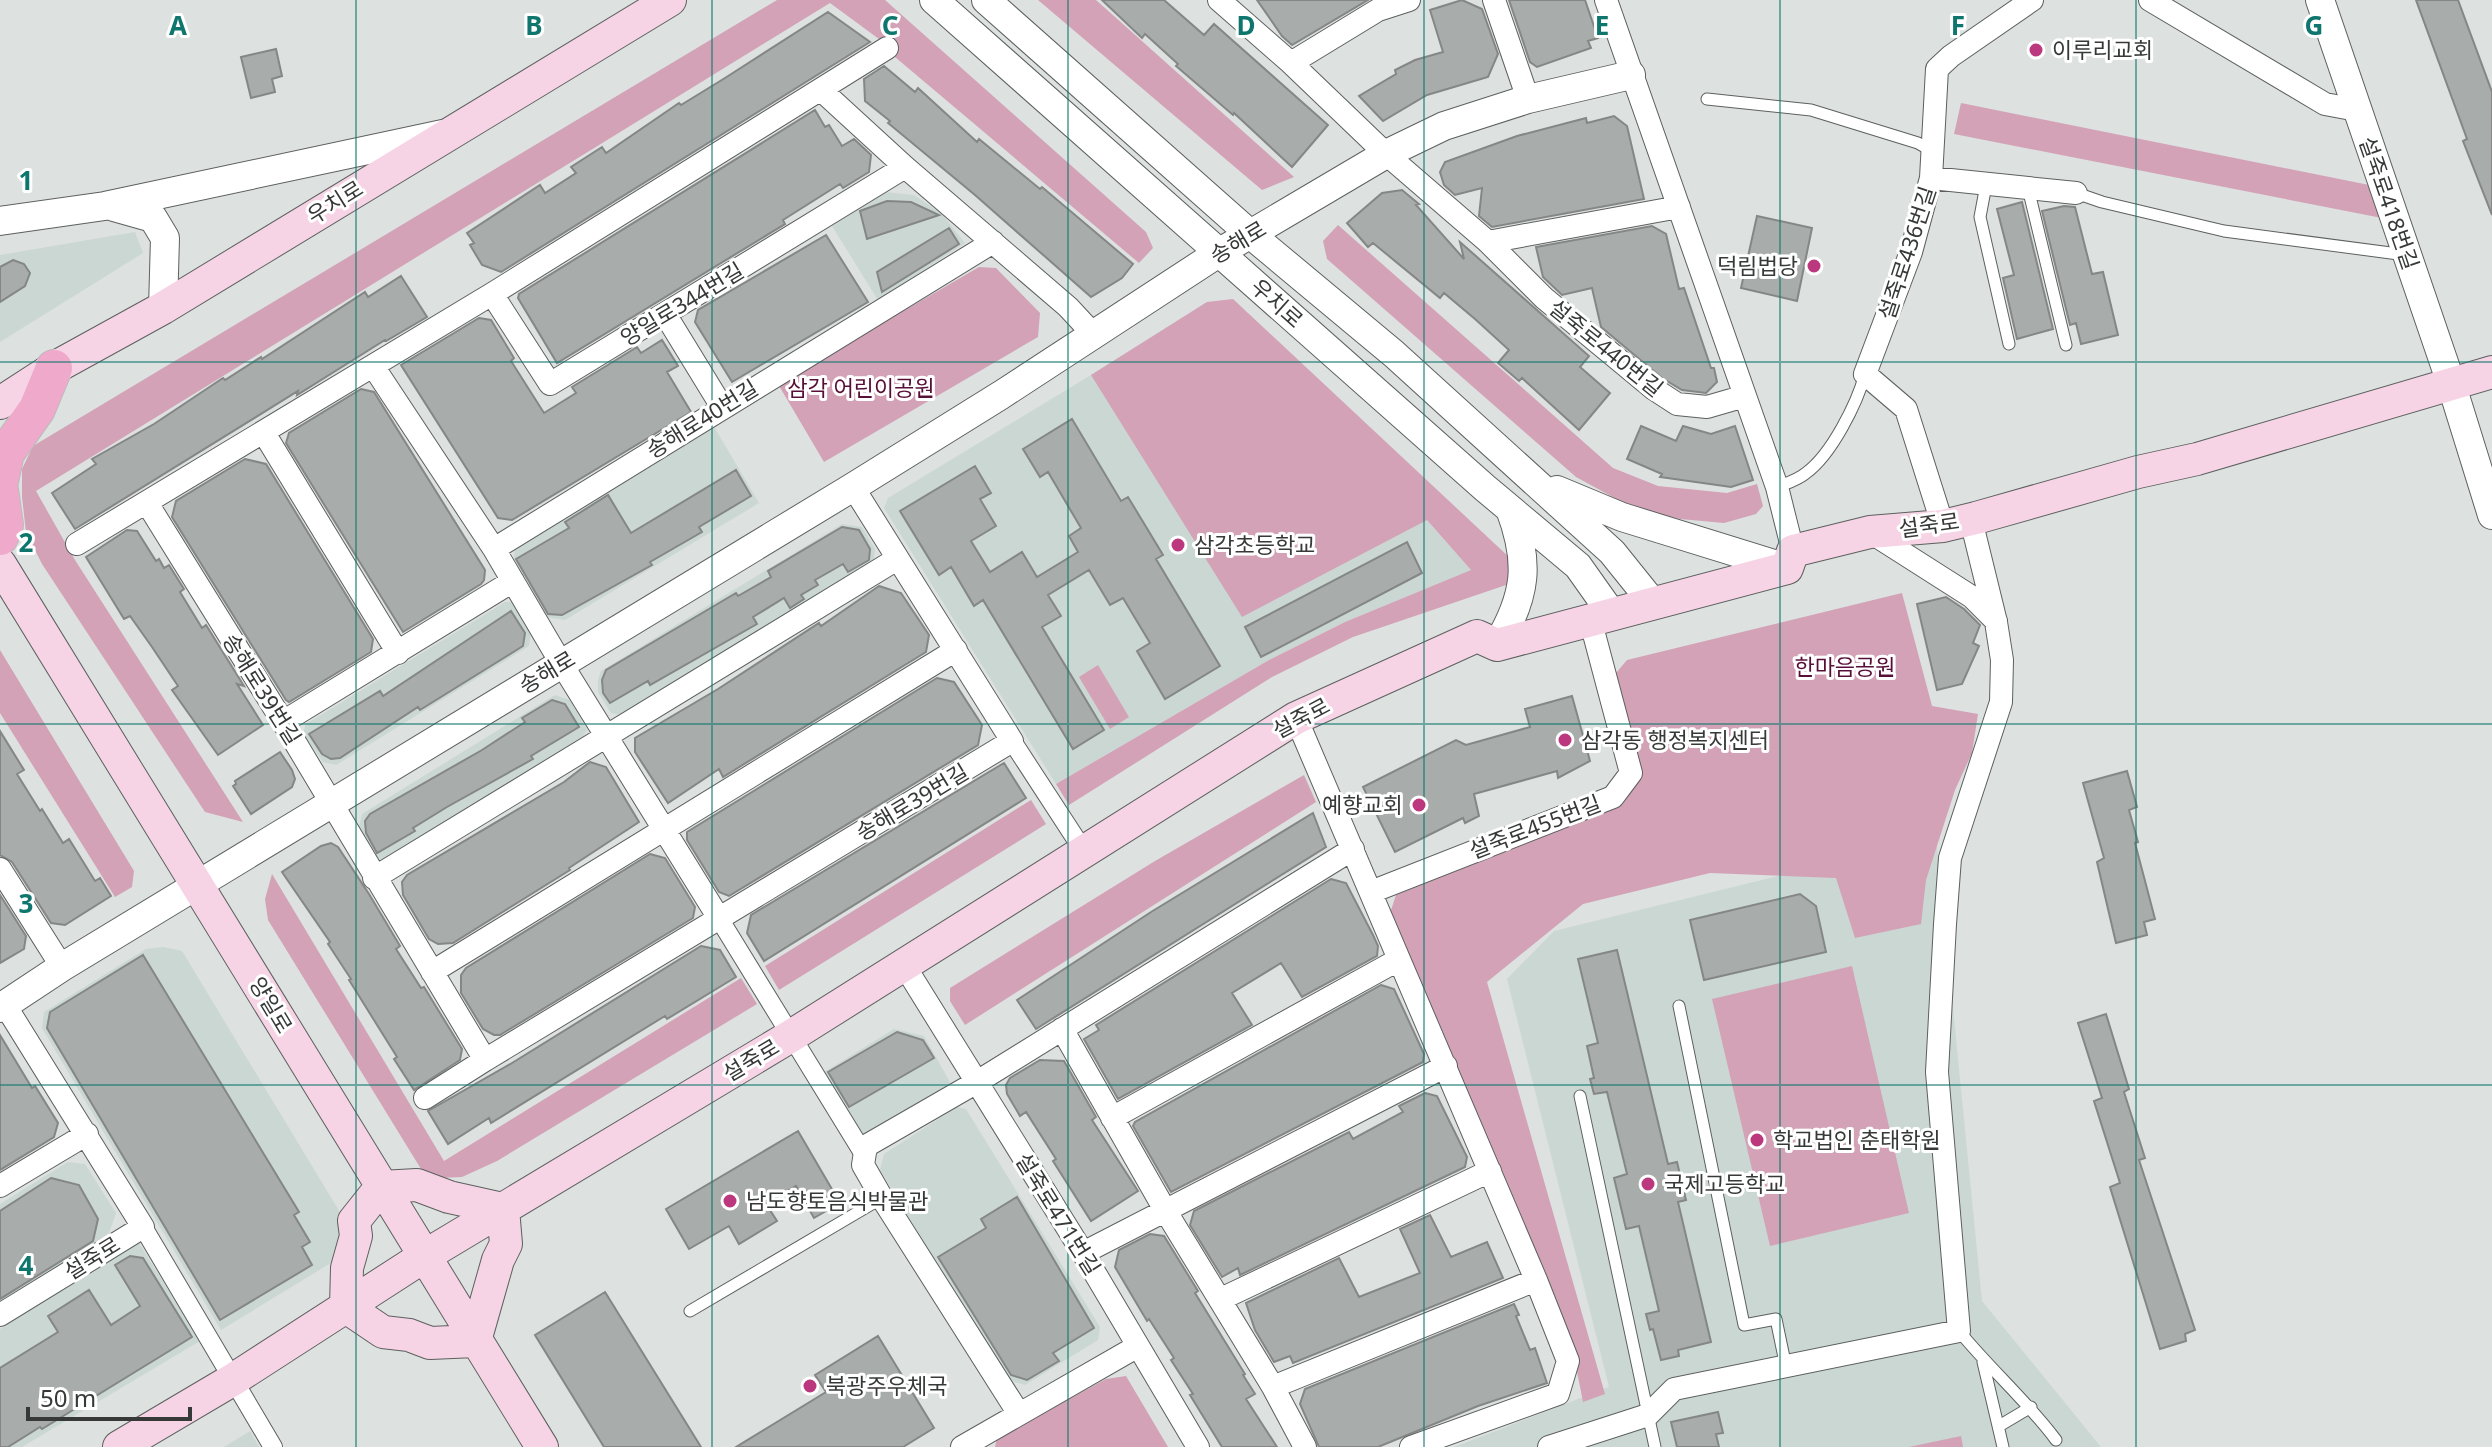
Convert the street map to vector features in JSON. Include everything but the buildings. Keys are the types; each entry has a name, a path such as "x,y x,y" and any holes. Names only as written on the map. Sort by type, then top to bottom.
{"main road":[{"name":"우치로","path":"0,403 54,368 163,308 670,0"},
{"path":"0,481 6,453 37,409 54,368"},
{"name":"설죽로","path":"119,1447 234,1379 423,1257 791,1036 1296,718 1477,636 1497,645 1653,603 1870,532 1957,523 2138,472 2197,459 2492,372"},
{"path":"0,490 5,525 0,537"},
{"name":"양일로","path":"0,564 542,1447"},
{"path":"417,1185 449,1197 503,1209 506,1244 498,1260 475,1341 430,1343 409,1335 383,1332 346,1307 347,1268 356,1236 354,1221 381,1187 417,1185"}],"street":[{"name":"우치로","path":"934,0 1578,566 1601,617"},
{"name":"우치로","path":"986,0 1250,234 1394,354 1612,552 1653,603"},
{"path":"1219,0 1291,63 1386,154"},
{"path":"1291,63 1378,10 1409,0"},
{"path":"1494,0 1528,99"},
{"path":"1528,476 1575,500 1622,517 1790,560 1777,487 1606,0"},
{"name":"설죽로436번길","path":"1865,374 1911,252 1931,178 1937,69 2032,0"},
{"name":"설죽로418번길","path":"2150,0 2325,104 2357,110 2451,383 2492,514"},
{"path":"2320,0 2357,110"},
{"path":"77,544 492,294 887,48"},
{"name":"송해로","path":"3,1006 62,967 853,487 1220,252 1386,154 1444,126 1528,99 1631,75"},
{"path":"821,90 905,167 1068,307 1094,335"},
{"path":"0,221 105,206 449,133"},
{"name":"설죽로440번길","path":"1386,154 1488,242 1544,298 1654,389 1677,404 1707,407 1745,396"},
{"name":"양일로344번길","path":"492,294 550,384 905,167"},
{"path":"1931,178 2076,193"},
{"path":"105,206 153,218 165,238 163,308"},
{"path":"1488,242 1679,207"},
{"name":"송해로40번길","path":"494,549 993,242"},
{"path":"665,314 722,407"},
{"path":"373,366 494,549 865,1156"},
{"path":"1549,1447 1648,1415 1674,1389 1959,1331 1937,1072 1950,858 2001,702 2002,660 1996,622 1957,523 1906,409 1865,374"},
{"path":"264,433 398,653"},
{"path":"853,487 1085,853"},
{"name":"송해로39번길","path":"147,503 283,722 485,1060"},
{"path":"1497,645 1508,628 1525,568 1521,537 1510,508"},
{"path":"1870,532 1972,597 1996,622"},
{"path":"374,878 897,559"},
{"path":"283,722 513,581"},
{"name":"설죽로455번길","path":"1371,892 1613,797 1631,773 1601,617"},
{"path":"432,972 956,650"},
{"path":"1296,718 1446,1066 1568,1361 1558,1394 1411,1447"},
{"name":"송해로39번길","path":"425,1098 1012,741"},
{"path":"1019,1414 863,1165 866,1146 977,1082 1353,849"},
{"path":"0,869 62,967"},
{"path":"1112,1118 1398,960"},
{"name":"설죽로471번길","path":"904,965 1083,1253 1198,1447"},
{"name":"설죽로","path":"3,1006 87,1134 273,1447"},
{"path":"1062,1029 1165,1210 1273,1387 1305,1447"},
{"path":"1083,1253 1446,1066"},
{"path":"0,1186 87,1134"},
{"path":"1221,1299 1490,1171"},
{"name":"설죽로","path":"0,1315 143,1227"},
{"path":"1273,1387 1536,1280"},
{"path":"970,1445 1138,1346"}],"lane":[{"path":"1707,99 1811,110 1918,143 1932,151"},
{"path":"1986,185 1980,217 2009,344"},
{"path":"2028,187 2066,345"},
{"path":"2076,193 2224,231 2407,255"},
{"path":"1777,487 1804,475 1821,460 1860,394 1865,374"},
{"path":"1679,1006 1744,1325 1776,1319 1786,1367"},
{"path":"1580,1096 1655,1447"},
{"path":"690,1311 882,1198"},
{"path":"1959,1331 1982,1359 2031,1407 2056,1440"},
{"path":"1982,1359 2003,1447"},
{"path":"1999,1426 2031,1407"}],"shaded area":[{"path":"886,192 914,195 941,213 965,243 878,300 832,226"},
{"path":"135,232 143,253 0,342 0,255"},
{"name":"삼각초등학교","path":"1207,302 1427,520 1471,570 1345,622 1269,660 1056,784 884,508 888,498"},
{"path":"713,425 759,503 565,620 545,617 513,562 515,548"},
{"path":"842,524 862,527 875,549 873,566 621,715 611,713 598,692 601,671"},
{"path":"505,602 512,602 531,630 529,646 336,765 323,762 303,733 306,724"},
{"path":"555,695 570,700 587,730 583,736 385,860 377,858 359,827 362,814"},
{"name":"학교법인 춘태학원","path":"1936,837 1982,1301 2101,1447 1454,1447 1609,1387 1507,979 1554,931"},
{"path":"163,947 182,951 341,1214 340,1239 334,1261 221,1330 42,1028 44,1012 146,949"},
{"path":"894,1029 924,1036 951,1084 859,1138 821,1074"},
{"path":"957,1107 966,1109 1100,1327 1098,1340 1025,1385 1008,1380 880,1170 884,1154"},
{"path":"68,1162 85,1164 116,1213 107,1239 0,1306 0,1204"},
{"path":"139,1243 200,1341 22,1447 0,1447 0,1329"},
{"path":"250,1431 259,1447 224,1447"}],"green space":[{"path":"777,0 885,0 1146,232 1153,248 1139,263 895,57 879,39 830,3 36,491 75,560 243,822 205,812 42,564 26,532 22,469 33,446"},
{"path":"1038,0 1096,0 1294,177 1262,190"},
{"path":"1961,103 2394,190 2387,219 1954,134"},
{"path":"1338,225 1613,468 1658,486 1727,493 1757,484 1763,506 1756,514 1724,523 1680,519 1633,508 1576,477 1327,259 1323,241"},
{"name":"삼각 어린이공원","path":"979,267 996,268 1040,313 1038,337 824,462 778,384"},
{"path":"1233,299 1510,558 1509,584 1353,637 1272,677 1069,805 1056,784 1269,660 1345,622 1471,570 1427,520 1242,617 1091,375 1207,302"},
{"name":"한마음공원","path":"1902,593 1932,706 1978,714 1972,753 1955,790 1926,880 1921,924 1855,938 1836,878 1710,873 1583,904 1487,982 1605,1394 1583,1402 1571,1341 1390,913 1396,895 1623,804 1642,775 1616,673 1627,660"},
{"path":"0,650 134,871 132,887 115,897 0,713"},
{"path":"1098,665 1129,717 1110,729 1079,677"},
{"path":"1304,775 1316,802 965,1025 950,1001 950,988 1155,861"},
{"path":"1031,800 1046,824 779,990 765,966"},
{"path":"272,874 444,1161 741,978 757,1004 497,1161 462,1177 439,1178 421,1169 268,920 265,899"},
{"path":"1852,966 1909,1213 1770,1246 1712,999"},
{"path":"1126,1376 1168,1447 995,1447 997,1438 1106,1379"},
{"path":"1961,1436 1963,1447 1909,1447"}],"place":[{"name":"이루리교회","path":"2036,50"},
{"name":"덕림법당","path":"1814,266"},
{"name":"삼각초등학교","path":"1178,545"},
{"name":"삼각동 행정복지센터","path":"1565,740"},
{"name":"예향교회","path":"1419,805"},
{"name":"학교법인 춘태학원","path":"1757,1140"},
{"name":"국제고등학교","path":"1648,1184"},
{"name":"남도향토음식박물관","path":"730,1201"},
{"name":"북광주우체국","path":"810,1386"}]}
